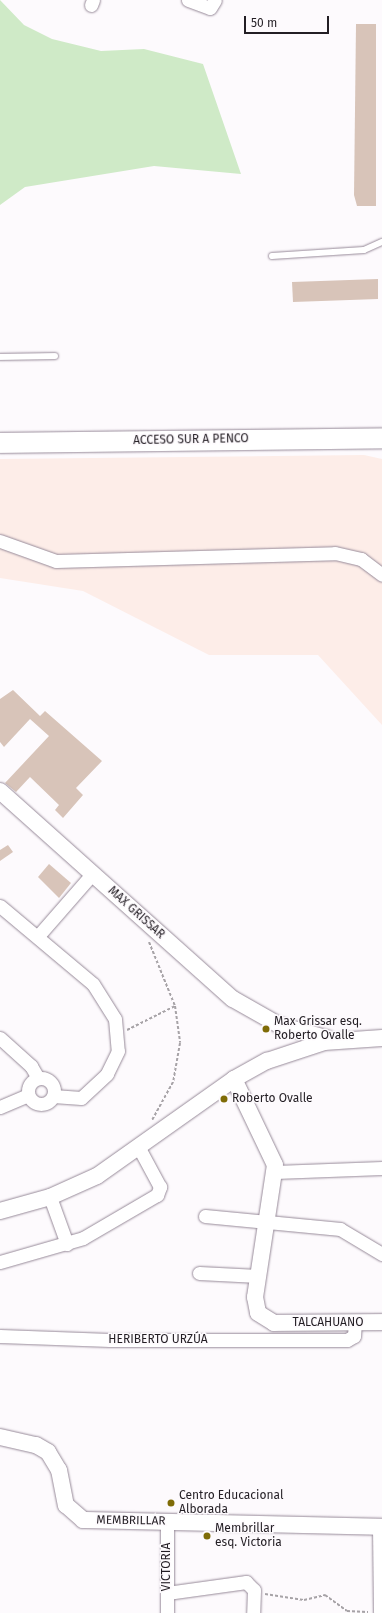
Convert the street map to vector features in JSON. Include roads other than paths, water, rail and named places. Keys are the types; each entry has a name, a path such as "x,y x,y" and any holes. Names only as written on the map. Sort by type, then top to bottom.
{"main road":[{"name":"ACCESO SUR A PENCO","path":"4,443 382,424"},
{"name":"ACCESO SUR A PENCO","path":"4,443 382,438"}],"street":[{"path":"188,0 210,8 215,0"},
{"path":"0,541 56,561 335,553 361,559 382,575"},
{"name":"MAX GRISSAR","path":"0,791 222,990 279,1025 339,1040"},
{"path":"38,936 92,874"},
{"path":"0,906 38,936 99,990 113,1013 117,1035 116,1057 103,1079 81,1098 53,1096 41,1104 28,1095"},
{"path":"279,1025 285,1040 279,1056"},
{"path":"0,1038 31,1066 38,1078 50,1081 53,1096"},
{"path":"0,1211 50,1197 97,1176 139,1148 234,1079 279,1056 339,1040 382,1038"},
{"path":"28,1095 30,1085 38,1078"},
{"path":"200,1273 258,1276 275,1172 274,1160 234,1079"},
{"path":"0,1107 28,1095"},
{"path":"0,1262 67,1244 112,1223 159,1193 159,1184 139,1148"},
{"path":"275,1172 382,1168"},
{"path":"50,1197 67,1244"},
{"path":"204,1216 346,1231 382,1254"},
{"name":"TALCAHUANO","path":"258,1276 256,1309 264,1320 274,1323 382,1322"},
{"name":"HERIBERTO URZÚA","path":"0,1336 317,1340 352,1338 355,1322"},
{"path":"317,1323 317,1340"},
{"name":"MEMBRILLAR","path":"0,1437 36,1445 48,1452 59,1470 66,1505 78,1518 96,1522 167,1522 380,1527"},
{"name":"VICTORIA","path":"167,1522 167,1613"},
{"path":"380,1527 380,1613"},
{"path":"167,1593 238,1581 248,1583 254,1593 253,1613"}],"lane":[{"path":"272,256 364,250 382,242"},
{"path":"0,357 55,356"}],"place":[{"name":"Max Grissar esq. Roberto Ovalle","path":"266,1029"},
{"name":"Roberto Ovalle","path":"224,1099"},
{"name":"Centro Educacional Alborada","path":"171,1503"},
{"name":"Membrillar esq. Victoria","path":"207,1536"}]}
